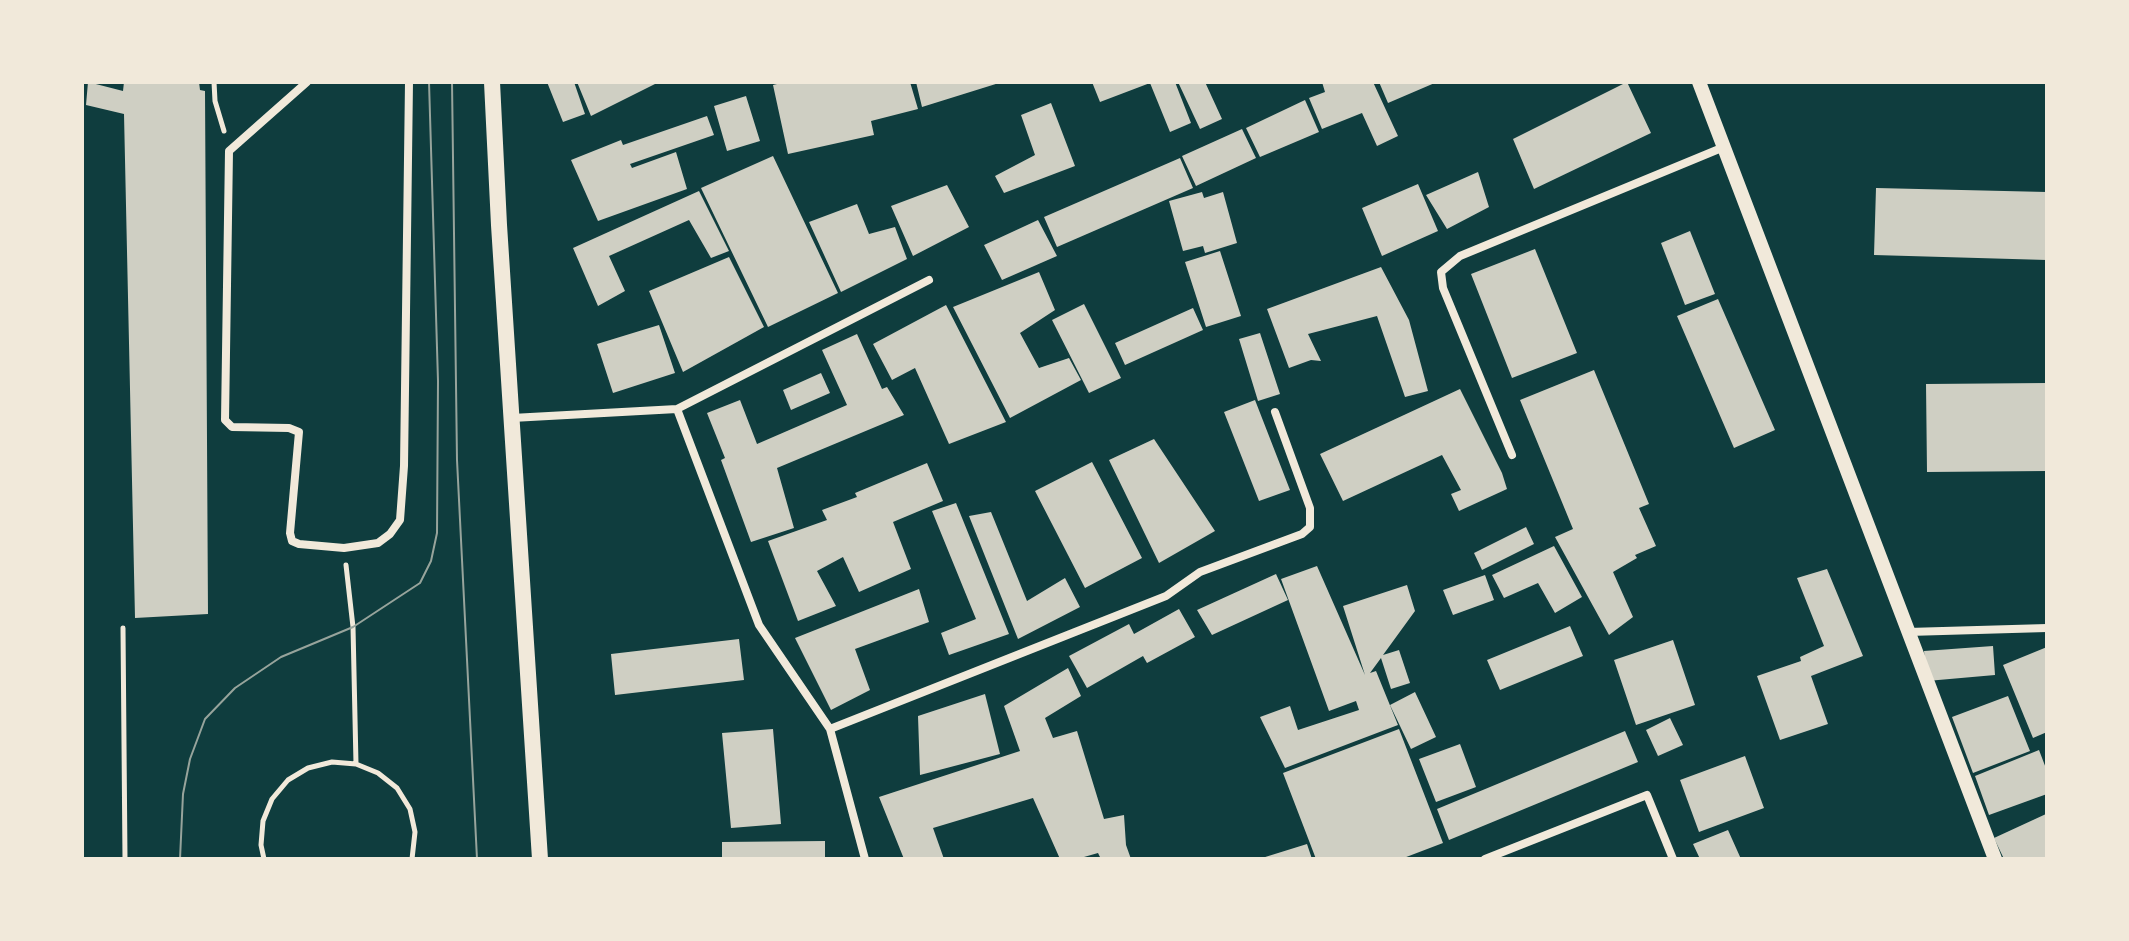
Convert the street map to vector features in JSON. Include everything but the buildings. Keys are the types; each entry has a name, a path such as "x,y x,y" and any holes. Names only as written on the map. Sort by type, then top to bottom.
{"main road":[{"path":"492,82 540,859"}],"street":[{"path":"307,82 229,151 225,420 232,427 289,428 299,432 290,533 292,541 344,548 378,543 390,534 400,520 404,466 409,82"},
{"path":"1699,82 1995,859"},
{"path":"1512,455 1443,288 1441,272 1460,256 1724,147"},
{"path":"511,418 677,409 929,280"},
{"path":"677,409 759,625 830,729 865,859"},
{"path":"830,729 1166,596 1200,572 1302,534 1310,527 1310,508 1275,412"},
{"path":"1908,632 2047,628"},
{"path":"1485,859 1647,795 1673,859"}],"path":[{"path":"214,82 215,101 229,151"},
{"path":"344,548 353,627 356,764"},
{"path":"123,628 125,859"},
{"path":"264,859 261,845 263,821 272,799 288,780 308,768 332,762 356,764 378,773 397,788 410,809 415,832 412,859"}],"tram line":[{"path":"180,859 183,794 190,759 205,719 235,688 281,657 353,627 420,583 431,561 437,533 438,381 429,82"},
{"path":"452,82 457,460 477,859"}]}
